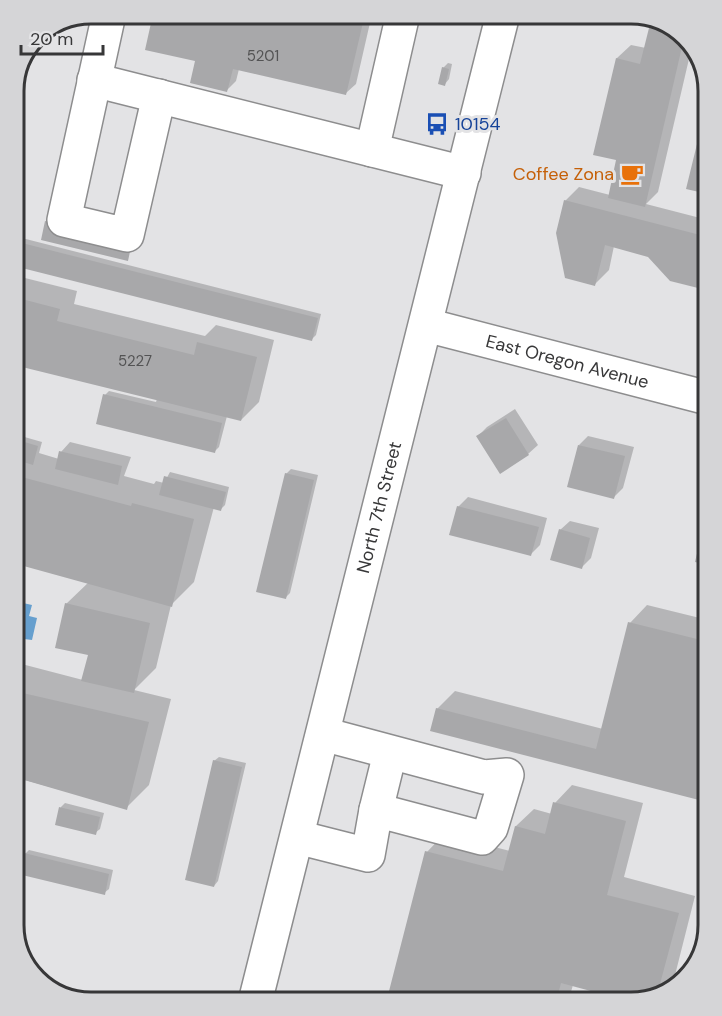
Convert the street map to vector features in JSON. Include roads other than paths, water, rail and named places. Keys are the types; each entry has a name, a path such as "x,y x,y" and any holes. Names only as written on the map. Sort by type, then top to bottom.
{"main road":[{"path":"107,24 64,220 127,235 159,96"},
{"path":"372,150 401,24"},
{"name":"North 7th Street","path":"258,992 501,24"},
{"path":"94,80 464,173"},
{"name":"East Oregon Avenue","path":"426,325 698,395"},
{"path":"323,734 484,777 507,775 491,828 482,838 376,810"},
{"path":"297,837 368,855 390,753"}],"water":[{"path":"24,603 32,605 29,616 37,618 32,640 24,639"}],"place":[{"name":"10154","path":"437,124"},
{"name":"Coffee Zona","path":"632,174"}]}
